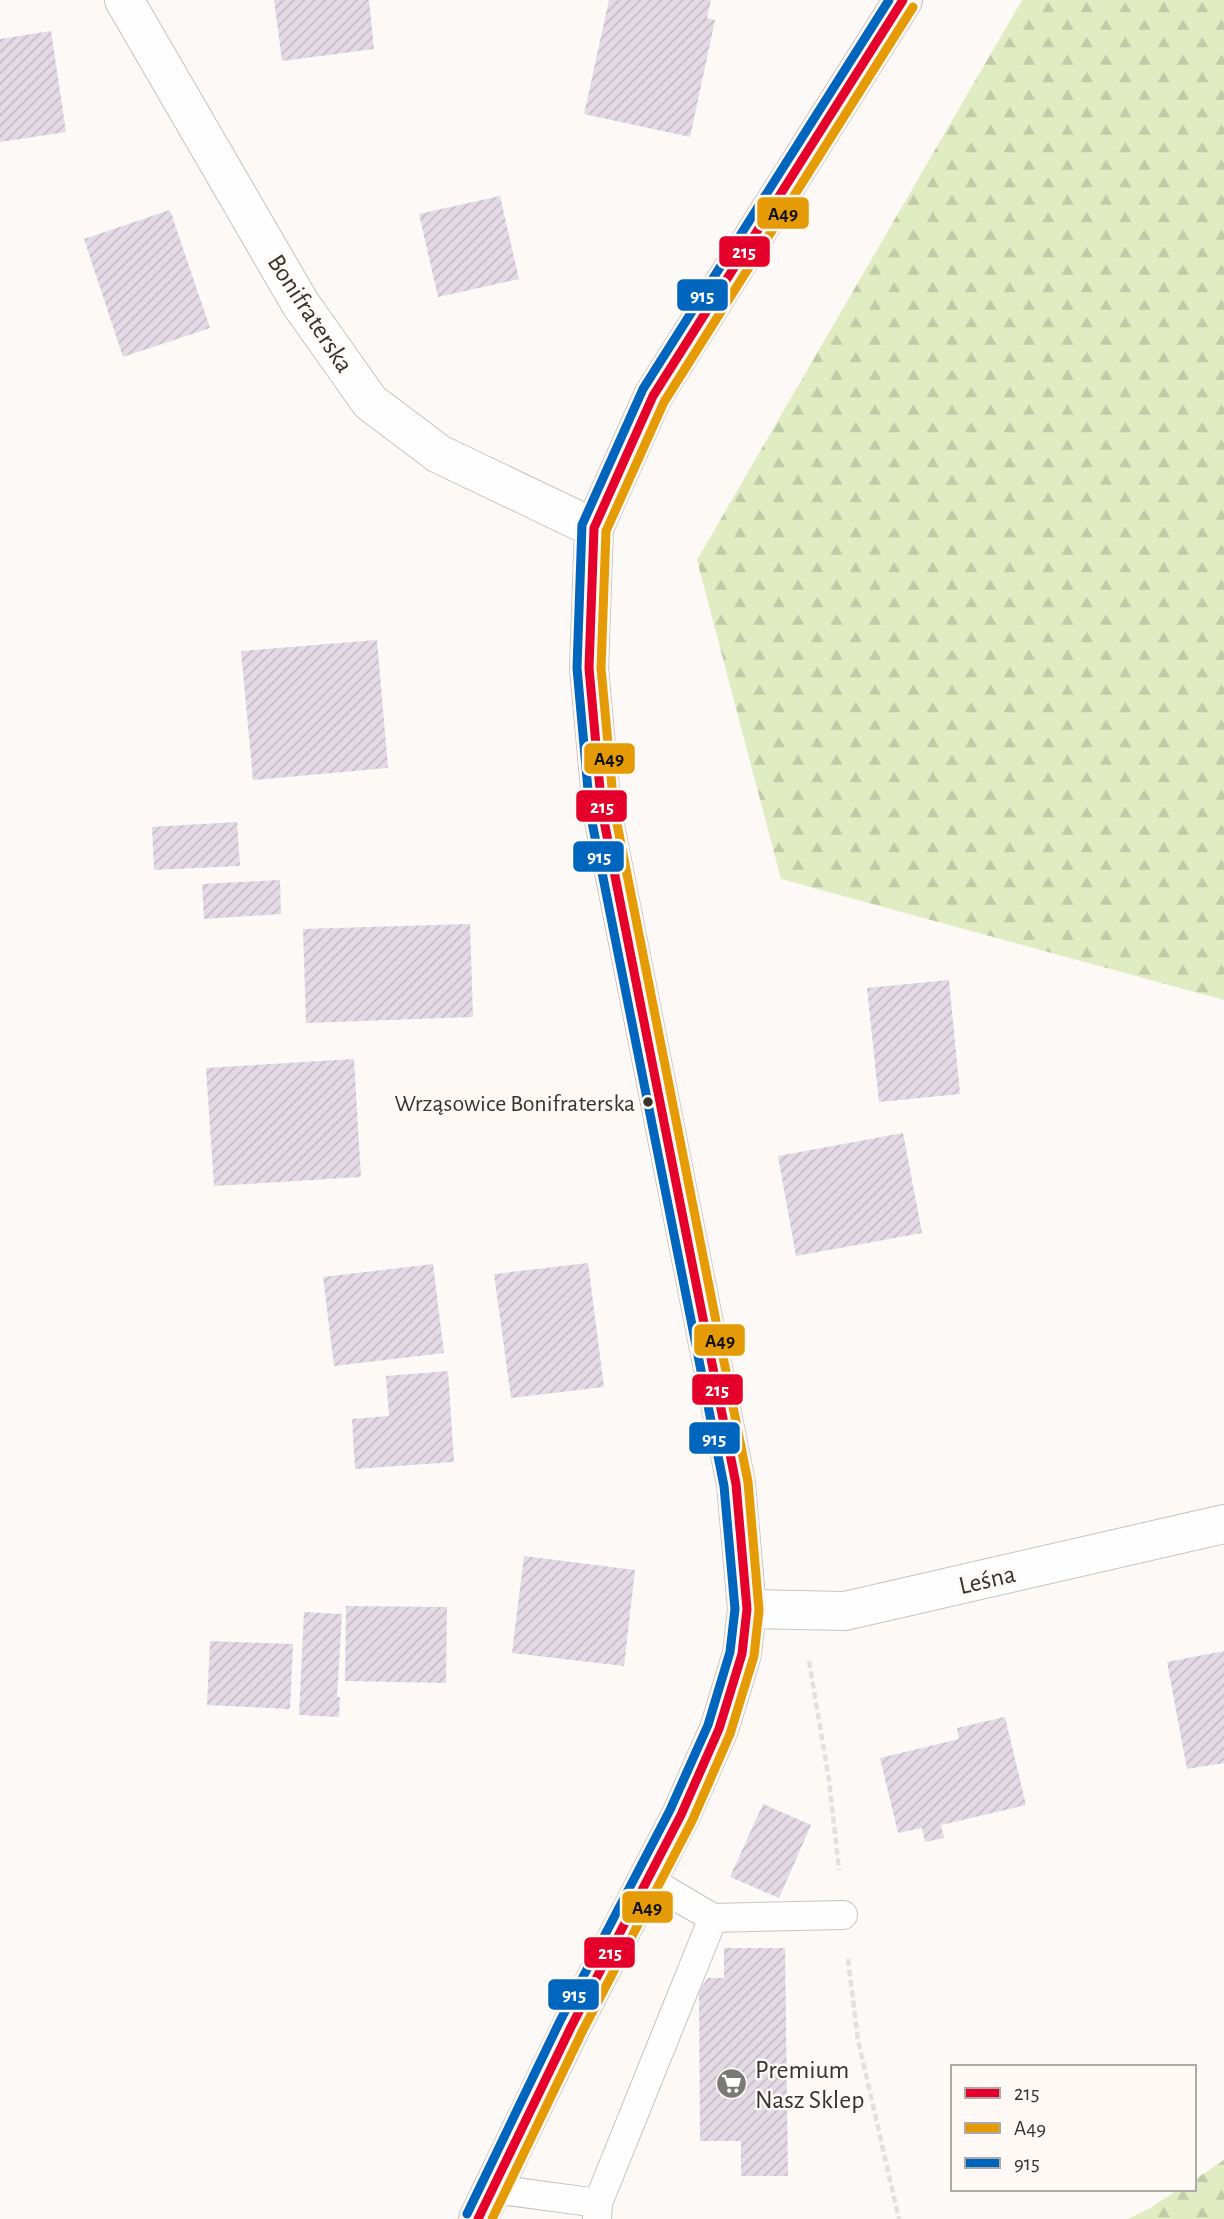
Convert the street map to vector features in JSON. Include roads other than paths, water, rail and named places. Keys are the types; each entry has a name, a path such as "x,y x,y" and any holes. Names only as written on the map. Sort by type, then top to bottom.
{"street":[{"name":"Bonifraterska","path":"124,0 300,303 370,402 439,454 594,528"},
{"path":"485,2204 570,2027 681,1815 719,1729 742,1654 747,1609 736,1484 602,811 589,668 594,528 653,396 903,0"},
{"name":"Leśna","path":"747,1609 845,1611 1224,1524"}],"lane":[{"path":"647,1879 713,1918 843,1915"},
{"path":"485,2204 598,2211 713,1918"}],"place":[{"name":"Wrząsowice Bonifraterska","path":"648,1102"},
{"name":"Premium Nasz Sklep","path":"732,2084"}]}
